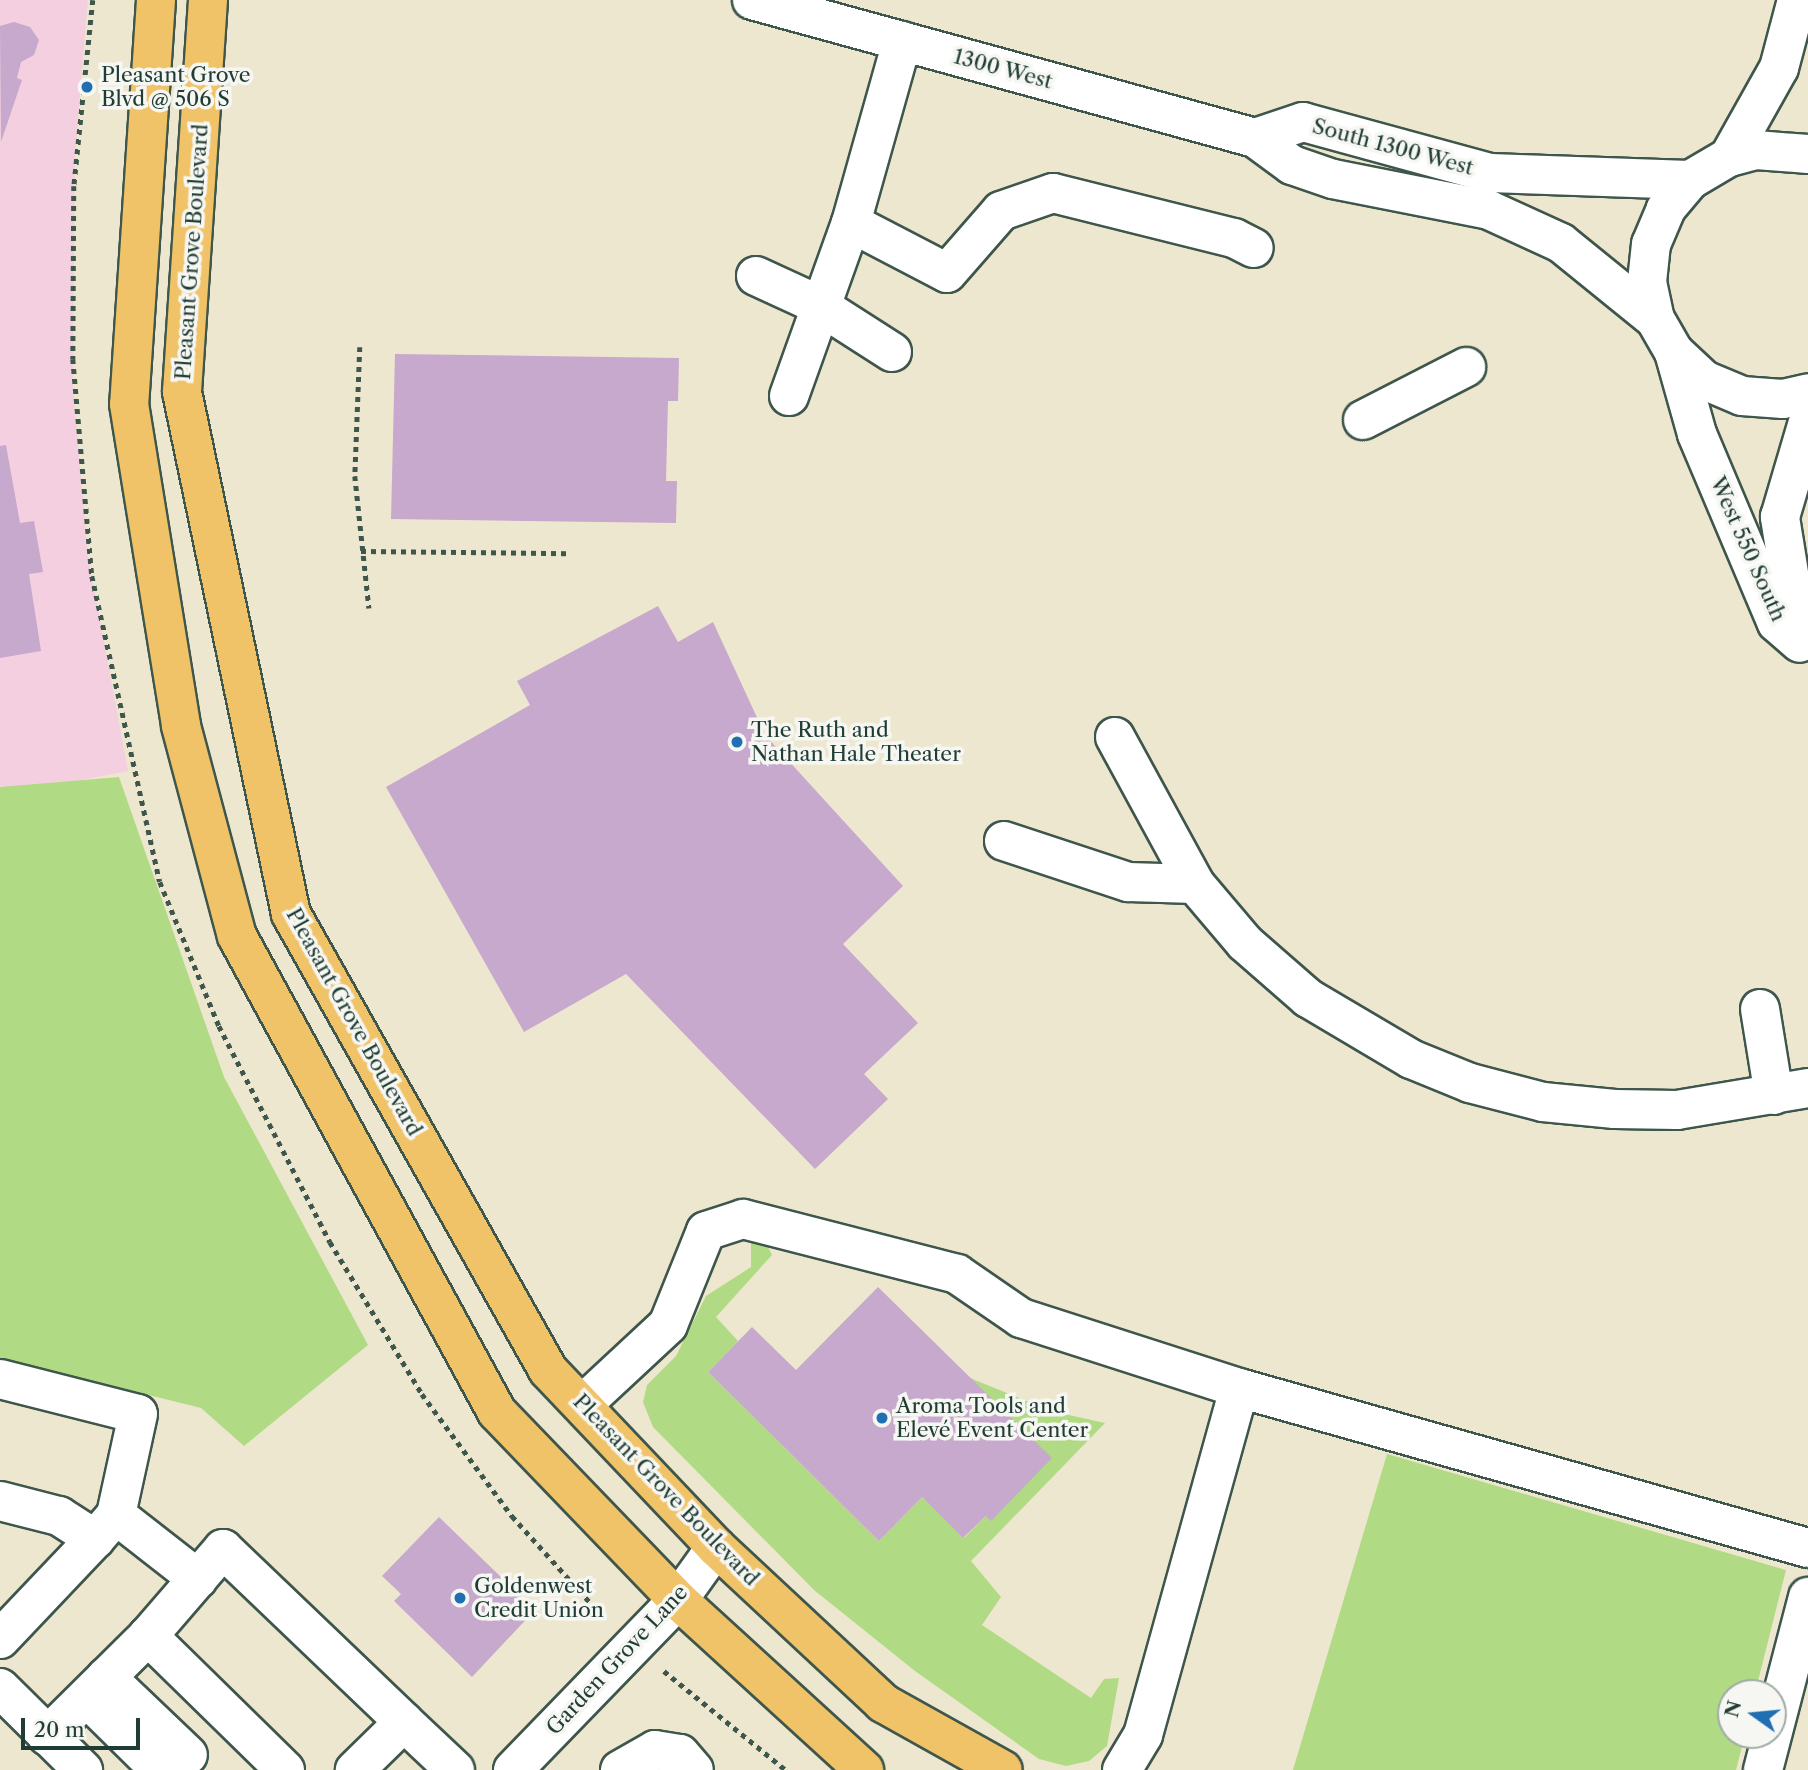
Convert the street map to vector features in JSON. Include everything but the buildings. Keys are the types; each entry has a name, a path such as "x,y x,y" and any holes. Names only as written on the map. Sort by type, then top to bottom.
{"main road":[{"path":"156,0 129,404 181,726 237,936 497,1412 678,1600 864,1770"},
{"name":"Pleasant Grove Boulevard","path":"208,0 182,392 291,914 548,1370 716,1547 883,1703 1003,1770"}],"street":[{"name":"1300 West","path":"752,0 1255,138"},
{"path":"1729,156 1779,68 1797,0"},
{"path":"789,396 817,304 851,223 902,41"},
{"name":"South 1300 West","path":"1255,138 1303,122 1490,173 1690,180"},
{"name":"South 1300 West","path":"1255,138 1292,165 1333,179 1489,210 1523,222 1595,265 1655,319"},
{"path":"1808,154 1756,150 1729,156 1690,180 1665,209 1651,244 1647,282 1655,319 1674,352 1704,380 1742,396 1783,399 1808,393"},
{"path":"851,223 947,273 1002,211 1053,193 1234,237 1254,248"},
{"path":"756,276 817,304 892,352"},
{"name":"West 550 South","path":"1674,352 1697,434 1777,623 1804,653"},
{"path":"1363,420 1466,367"},
{"name":"West 550 South","path":"1804,653 1780,517 1808,422"},
{"path":"1115,737 1195,884 1245,943 1308,998 1411,1059 1470,1083 1543,1101 1615,1109 1677,1110 1791,1091 1760,1009"},
{"path":"1004,841 1128,882 1195,884"},
{"path":"583,1405 668,1325 706,1231 743,1219 957,1274 1021,1318 1238,1388 1808,1548"},
{"path":"0,1379 138,1414 106,1527 0,1639"},
{"path":"1122,1770 1143,1735 1238,1388"},
{"path":"0,1501 106,1527 198,1578"},
{"name":"Garden Grove Lane","path":"513,1770 678,1600 716,1547"},
{"path":"47,1736 148,1636 223,1549 456,1770"},
{"path":"1763,1770 1793,1720 1808,1597"},
{"path":"148,1636 285,1770"},
{"path":"0,1688 83,1770"},
{"path":"96,1688 174,1763"},
{"path":"355,1770 404,1722"},
{"path":"620,1770 655,1750 680,1754 694,1770"}],"path":[{"path":"93,0 74,186 73,359 92,576 160,882 219,1026 330,1242 422,1394 512,1516 596,1611"},
{"path":"360,346 355,435 361,551 369,608"},
{"path":"361,551 567,553"},
{"path":"668,1674 786,1770"}],"shaded area":[{"path":"0,0 88,0 75,154 73,389 88,555 128,771 24,791 0,786"}],"green space":[{"path":"119,777 224,1077 368,1345 244,1446 201,1408 0,1358 0,787"},
{"path":"751,1242 768,1247 772,1255 716,1317 738,1341 708,1372 879,1541 922,1497 964,1538 986,1516 970,1378 1051,1411 1105,1423 971,1561 1001,1597 982,1625 1091,1698 1104,1679 1119,1678 1107,1746 1089,1761 1066,1766 1039,1759 915,1671 814,1590 653,1427 643,1402 647,1385 676,1356 706,1296 751,1267"},
{"path":"1387,1454 1786,1570 1759,1679 1717,1679 1717,1749 1741,1749 1736,1770 1293,1770"}],"place":[{"name":"Pleasant Grove Blvd @ 506 S","path":"87,87"},
{"name":"The Ruth and Nathan Hale Theater","path":"737,742"},
{"name":"Aroma Tools and Elevé Event Center","path":"882,1418"},
{"name":"Goldenwest Credit Union","path":"460,1598"}]}
